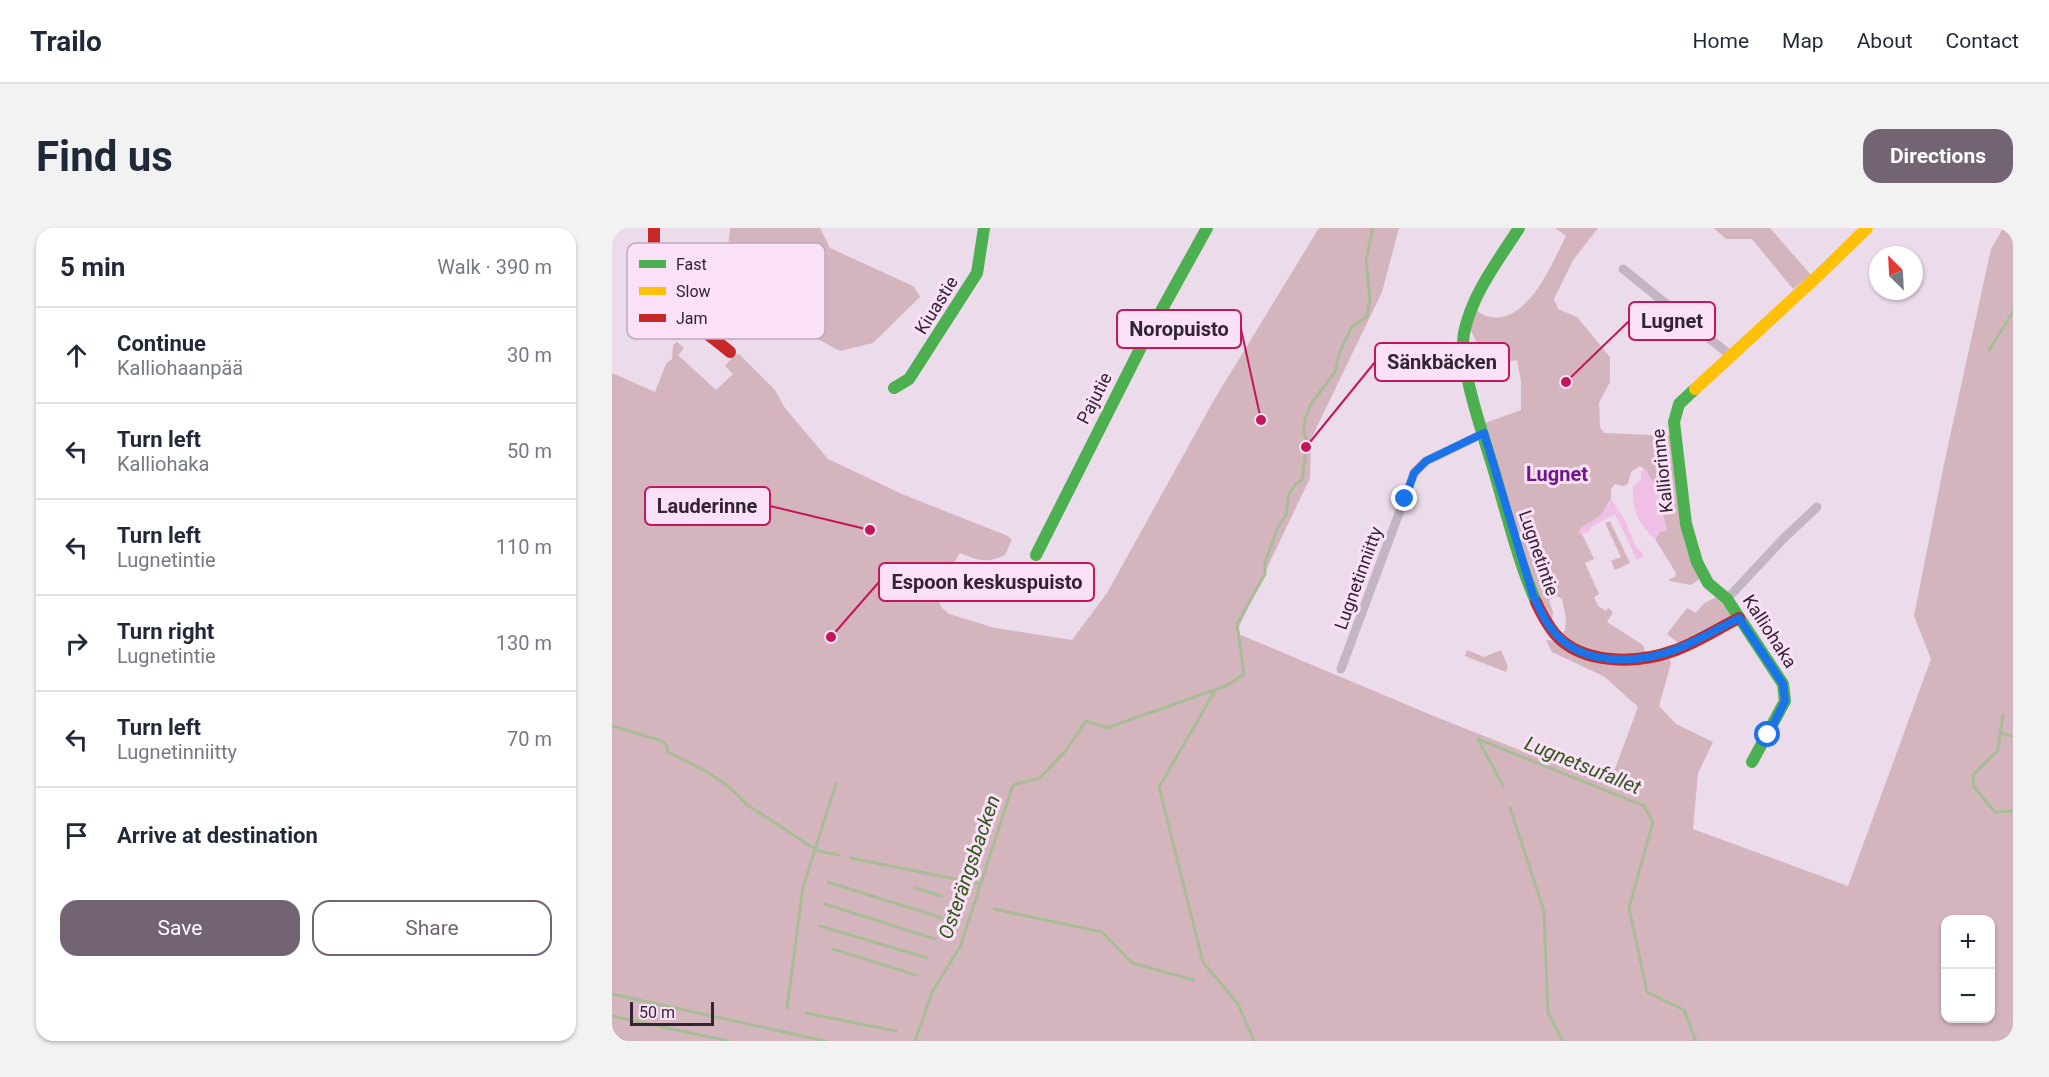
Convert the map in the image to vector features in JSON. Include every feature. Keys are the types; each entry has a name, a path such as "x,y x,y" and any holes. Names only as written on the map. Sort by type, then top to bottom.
{"street":[{"path":"654,228 656,243"},
{"name":"Kiuastie","path":"894,388 909,379 976,273 984,228"},
{"name":"Pajutie","path":"1036,555 1108,409 1179,273 1207,228"},
{"name":"Lugnetintie","path":"1519,228 1470,312 1462,336 1462,349 1484,433 1533,595 1542,616 1568,646 1586,654 1609,658 1646,657 1678,649 1739,618"},
{"name":"Kalliorinne","path":"1727,598 1708,583 1691,546 1686,524 1674,422 1679,404 1730,355 1816,279 1867,228"},
{"path":"1623,269 1730,355"},
{"path":"715,339 730,352"},
{"name":"Lugnetinniitty","path":"1341,669 1414,473 1426,461 1484,433"},
{"path":"1727,598 1782,539 1817,507"},
{"name":"Kalliohaka","path":"1727,598 1783,684 1785,701 1752,762"}],"shaded area":[{"path":"730,228 820,228 830,248 913,286 920,297 873,343 840,351 818,339 825,339 825,243 729,243"},
{"path":"1319,228 1399,228 1382,292 1311,439 1310,478 1236,633 1436,717 1609,785 1638,707 1605,677 1552,652 1546,640 1557,642 1602,663 1627,663 1668,656 1671,663 1659,706 1676,724 1713,742 1698,773 1693,829 1848,886 1931,659 1914,616 1944,464 1991,249 2003,228 2013,228 2013,1041 612,1041 612,373 655,392 666,364 672,359 673,345 677,342 684,348 678,355 716,390 733,374 725,366 734,355 739,354 775,390 785,408 828,459 904,495 1008,536 1012,540 1005,555 987,560 960,553 945,578 938,600 949,614 995,628 1072,640 1107,593 1214,400"},
{"path":"1555,228 1598,228 1573,260 1554,299 1558,309 1577,317 1610,357 1610,382 1599,403 1600,427 1604,433 1671,436 1700,579 1691,585 1670,581 1669,579 1675,577 1676,573 1655,539 1660,532 1667,530 1654,485 1640,466 1631,472 1628,484 1623,486 1615,484 1611,489 1611,499 1603,513 1584,527 1580,534 1594,559 1585,563 1599,594 1594,597 1598,606 1606,611 1608,608 1613,612 1607,622 1643,645 1646,654 1630,656 1584,649 1562,635 1566,622 1562,599 1557,596 1549,600 1553,612 1552,620 1538,599 1485,423 1521,410 1521,381 1517,360 1489,366 1469,327 1474,309 1486,316 1501,317 1514,312 1526,303 1545,276 1566,236"},
{"path":"1714,228 1770,228 1811,275 1793,289 1752,239 1726,239"},
{"path":"1610,521 1630,563 1615,570 1611,561 1621,557 1605,523"},
{"path":"1717,597 1731,614 1730,618 1680,644 1667,634 1687,608 1696,613 1704,603"},
{"path":"1467,650 1484,657 1501,650 1508,667 1506,672 1465,656"}],"sand":[{"path":"1646,469 1667,531 1660,532 1655,539 1640,522 1634,502 1633,486 1641,480 1641,472"},
{"path":"1611,499 1625,520 1636,547 1643,553 1643,557 1637,560 1615,514 1591,527 1591,530 1582,534 1578,532 1600,516"}],"waterway":[{"name":"Osterängsbacken","path":"915,1041 932,992 960,947 1013,785 1040,778 1066,750 1086,721 1107,728 1228,685 1244,674 1237,624 1265,574 1265,563 1277,529 1286,515 1289,494 1302,480 1307,441 1304,433 1305,419 1311,404 1335,372 1339,354 1351,328 1367,316 1370,299 1366,260 1373,228"},
{"path":"1989,350 2013,312"},
{"path":"1215,691 1159,787 1203,962 1238,1004 1254,1041"},
{"path":"2003,715 1998,750 1973,775 1974,787 1995,812 2013,811"},
{"path":"612,726 662,741 667,746 668,752 720,780 746,804 818,851 839,855"},
{"path":"2000,733 2013,736"},
{"name":"Lugnetsufallet","path":"1503,786 1478,739 1644,806 1653,822 1629,908 1647,992 1684,1010 1696,1041"},
{"path":"787,1008 803,887 836,784"},
{"name":"Lugnetsufallet","path":"1510,808 1544,911 1548,1013 1563,1041"},
{"path":"851,858 980,884"},
{"path":"828,882 942,918"},
{"path":"915,888 942,896"},
{"path":"825,904 935,939"},
{"path":"994,909 1102,932 1132,963 1194,980"},
{"path":"820,926 927,958"},
{"path":"833,949 916,975"},
{"path":"612,994 825,1041"},
{"path":"806,1013 896,1031"},
{"path":"612,1016 728,1041"},
{"path":"612,1038 626,1041"}],"traffic: fast":[{"path":"894,388 909,379 977,273 984,228"},
{"path":"1036,555 1140,349 1207,228"},
{"path":"1519,228 1479,291 1468,319 1463,347 1468,382 1479,421 1518,554 1536,602"},
{"path":"1695,389 1679,404 1674,422 1686,524 1697,562 1708,583 1727,599 1783,684 1785,701 1752,762"}],"traffic: slow":[{"path":"1695,389 1867,228"}],"traffic: jam":[{"path":"654,228 654,243"},
{"path":"714,339 730,352"},
{"path":"1536,602 1552,630 1566,644 1580,652 1611,659 1643,658 1673,651 1739,618"}],"place":[{"name":"Lugnet","path":"1566,382"},
{"name":"Noropuisto","path":"1261,420"},
{"name":"Sänkbäcken","path":"1306,447"},
{"name":"Lauderinne","path":"870,530"},
{"name":"Espoon keskuspuisto","path":"831,637"}],"district":[{"name":"Lugnet","path":"1557,474"}],"route":[{"path":"1405,499 1414,473 1426,461 1484,433 1533,595 1542,616 1561,640 1568,646 1586,654 1637,659 1678,649 1739,618 1783,684 1785,701 1768,735"}]}
